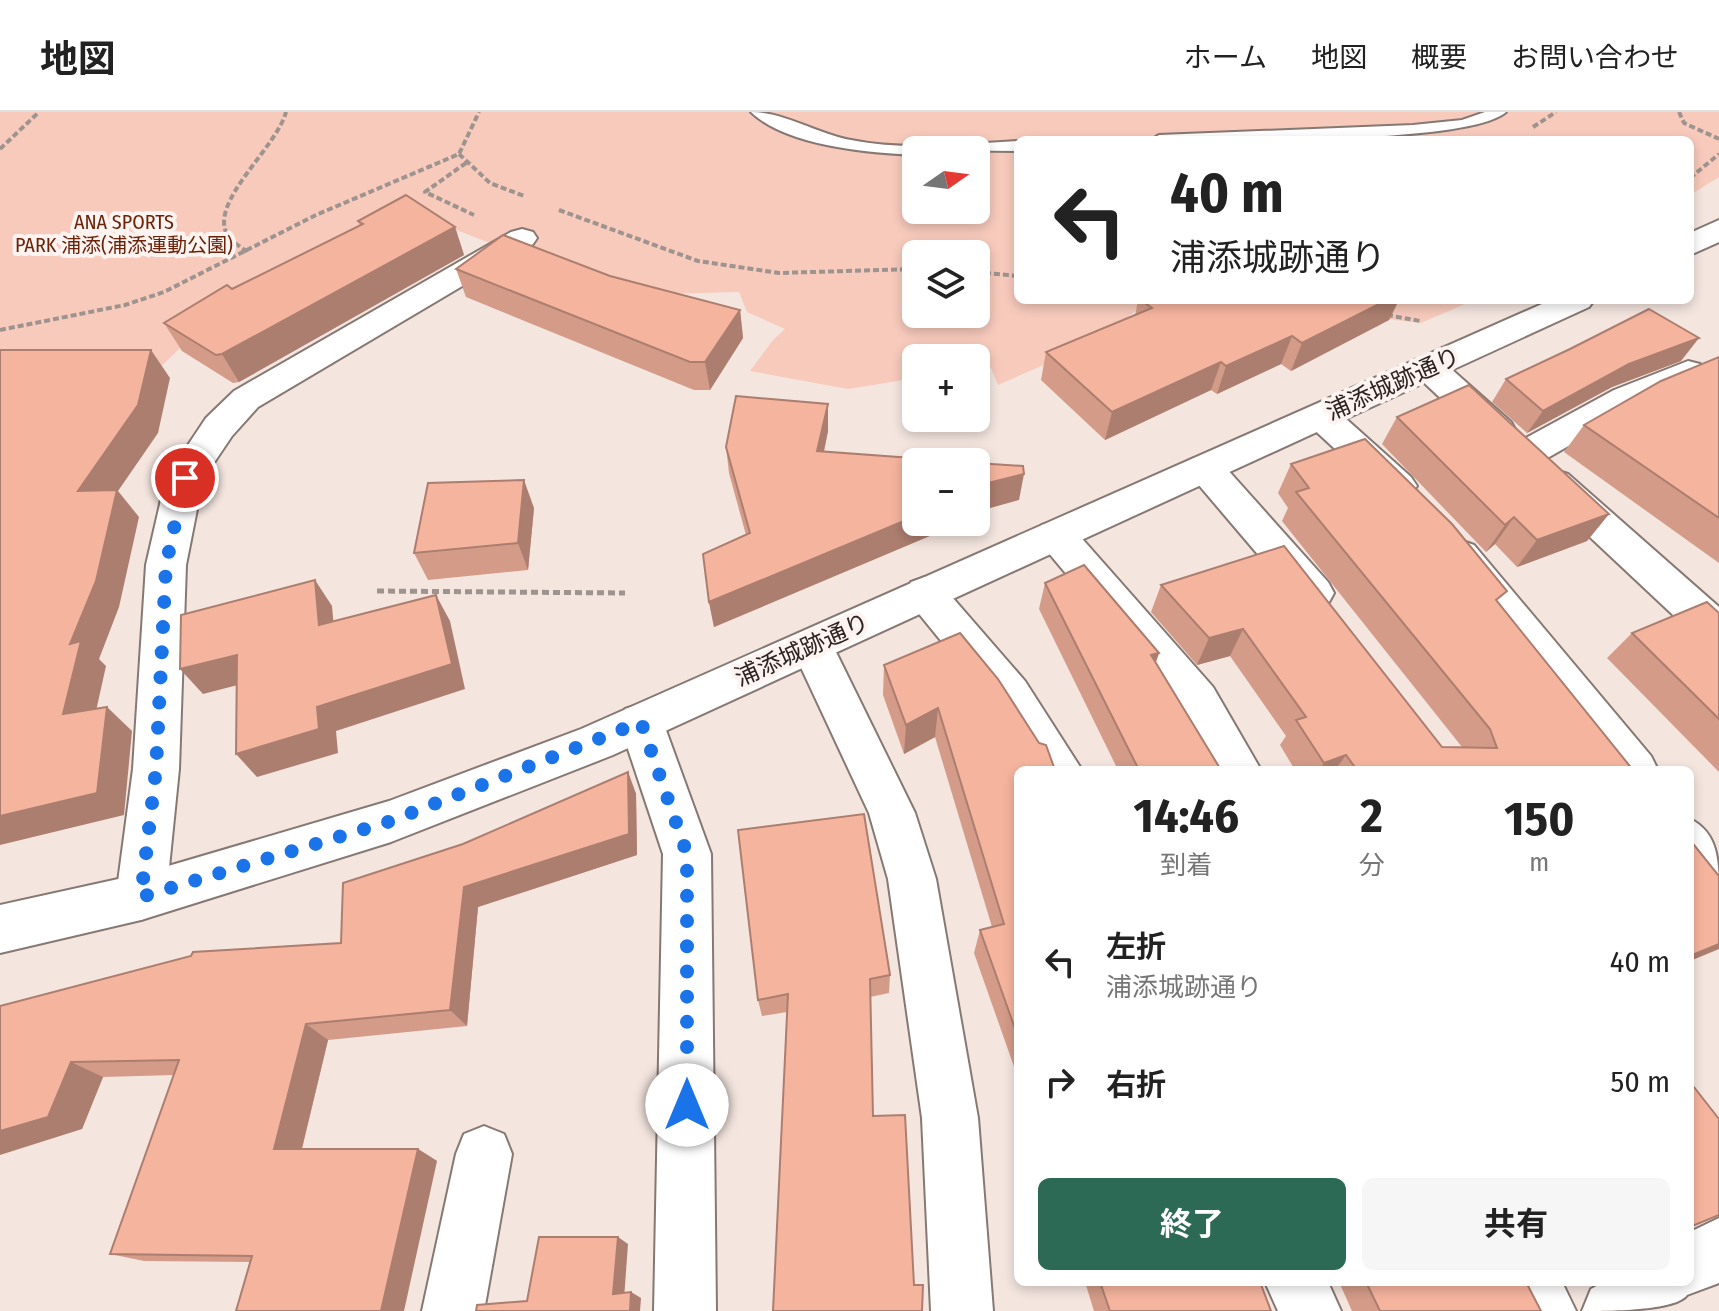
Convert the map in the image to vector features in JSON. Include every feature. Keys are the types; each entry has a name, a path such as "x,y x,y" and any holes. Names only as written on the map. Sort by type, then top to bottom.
{"street":[{"path":"1694,244 1719,229"},
{"path":"141,897 156,769 166,565 185,478 219,427 246,399 522,238"},
{"name":"浦添城跡通り","path":"0,929 141,897 391,821 641,722 1569,304"},
{"path":"1429,368 1719,632"},
{"path":"1524,455 1626,398 1688,372"},
{"path":"1322,417 1383,470 1495,594 1632,766"},
{"path":"1205,468 1337,624"},
{"path":"1056,535 1198,700 1236,766"},
{"path":"925,593 1010,694 1056,766"},
{"path":"812,646 892,813 912,879 950,1118 962,1311"},
{"path":"641,722 687,854 685,1311"},
{"path":"1694,845 1719,876"},
{"path":"453,1311 484,1154"},
{"path":"1694,1264 1719,1248"},
{"path":"1297,1286 1310,1311"},
{"path":"1531,1286 1545,1311"},
{"path":"1613,1311 1655,1286"}],"lane":[{"path":"758,112 799,134 837,145 884,150 1014,146"},
{"path":"1251,136 1413,129 1464,124 1499,112"}],"path":[{"path":"0,149 39,112"},
{"path":"247,252 227,234 221,214 228,196 280,138 286,112"},
{"path":"0,330 125,305 164,292 316,215 459,154 479,112"},
{"path":"1679,112 1684,123 1719,139"},
{"path":"459,154 490,183 529,199"},
{"path":"1694,175 1719,154"},
{"path":"466,163 425,192 522,238"},
{"path":"557,210 698,261 779,273 902,269"},
{"path":"990,273 1014,276"},
{"path":"1376,313 1427,323"},
{"path":"377,591 625,593"}],"green space":[{"name":"ANA SPORTS PARK 浦添(浦添運動公園)","path":"0,112 1719,112 1719,177 1694,193 1694,136 1014,136 1014,304 1145,304 1089,345 998,385 990,366 990,344 902,344 902,380 848,389 750,371 785,329 747,312 739,292 624,295 428,219 203,326 154,373 0,357"},
{"path":"1254,304 1465,304 1421,323"}],"building":[{"path":"406,195 455,227 222,354 216,355 164,323 227,285 232,289 363,224 358,221"},
{"path":"503,235 610,276 740,310 705,362 690,362 456,269"},
{"path":"1146,304 1379,304 1302,343 1292,336 1226,366 1221,362 1112,412 1046,352 1152,308"},
{"path":"1649,309 1699,338 1629,364 1543,411 1506,379 1570,349"},
{"path":"0,350 151,350 138,405 78,491 117,490 96,581 70,644 81,641 63,714 107,707 97,793 0,816"},
{"path":"1719,357 1719,518 1584,425 1661,381"},
{"path":"1469,385 1609,514 1537,540 1514,517 1505,525 1397,417"},
{"path":"736,396 828,404 817,451 902,457 902,522 709,602 703,554 750,533 726,447"},
{"path":"1365,439 1452,524 1507,591 1496,600 1630,766 1354,766 1346,755 1324,763 1296,720 1306,717 1243,629 1209,638 1161,585 1284,546 1442,747 1497,748 1490,729 1296,492 1309,488 1291,464"},
{"path":"990,464 1023,466 1024,474 990,482"},
{"path":"524,480 518,543 414,553 428,483"},
{"path":"1084,565 1159,653 1151,655 1219,766 1137,766 1045,583"},
{"path":"315,580 319,625 436,595 452,664 317,707 319,729 236,754 237,655 180,669 181,615"},
{"path":"1707,602 1719,613 1719,719 1632,633"},
{"path":"960,633 998,679 1039,743 1046,745 1054,766 1014,766 1014,1026 980,930 1004,924 938,708 906,725 884,665"},
{"path":"628,772 629,834 464,887 450,1010 306,1024 274,1149 418,1149 381,1311 236,1311 252,1256 110,1254 179,1060 71,1062 48,1117 0,1131 0,1006 191,956 193,952 341,943 343,883 463,844"},
{"path":"864,814 890,975 870,979 873,1116 905,1115 914,1285 923,1285 922,1311 773,1311 788,994 758,1000 738,830"},
{"path":"1694,845 1719,876 1719,944 1694,954"},
{"path":"1694,1087 1719,1119 1719,1215 1694,1225"},
{"path":"539,1237 618,1237 613,1294 631,1292 630,1311 476,1311 477,1305 527,1301"},
{"path":"1101,1286 1262,1286 1271,1311 1110,1311"},
{"path":"1368,1286 1528,1286 1541,1311 1380,1311"}],"route":[{"path":"185,478 166,565 156,769 141,897 391,821 641,722 687,854 687,1105"}]}
